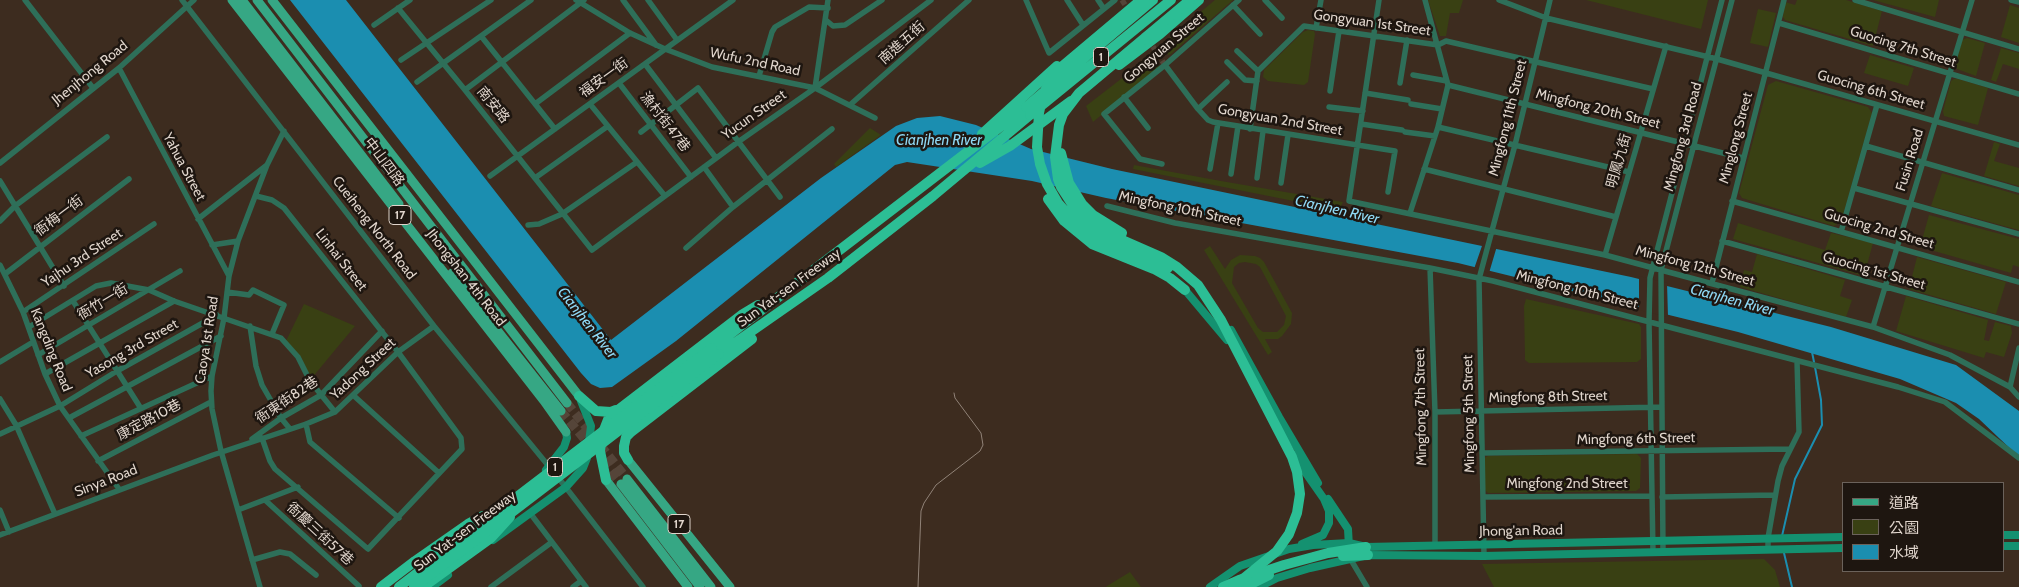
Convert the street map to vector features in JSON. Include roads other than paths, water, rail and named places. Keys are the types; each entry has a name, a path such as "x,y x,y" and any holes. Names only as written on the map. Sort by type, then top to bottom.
{"highway":[{"path":"958,158 1050,72 1136,0"},
{"path":"1141,0 1052,74 1035,106 1031,137 1032,154 1037,176 1050,202 1064,221 1092,244 1154,269 1186,290"},
{"name":"Sun Yat-sen Freeway","path":"399,587 515,504 716,351 811,271 1026,107 1153,0"},
{"name":"Sun Yat-sen Freeway","path":"716,351 828,278 964,171 1171,0"},
{"path":"1190,0 1083,90 1063,114 1056,141 1056,170 1066,196 1079,214 1088,222 1104,232 1161,257 1177,267 1198,285 1221,320 1254,386 1290,450 1296,466 1299,500 1297,513 1289,534 1277,551 1232,587"},
{"path":"964,171 1022,139 1144,46 1199,0"},
{"path":"1052,74 1042,100 1038,120 1037,142 1043,174 1058,203 1076,222 1091,234 1171,269 1192,287 1218,325 1289,462 1293,480 1294,499 1292,511 1283,534 1265,554 1224,587"},
{"path":"1083,90 1070,109 1061,139 1062,160 1071,188 1093,215 1122,233 1165,253 1187,269 1206,288"},
{"path":"606,480 600,450 602,435 609,417 743,314 811,271"},
{"path":"628,460 624,453 624,446 626,437 631,432 759,334 828,278"},
{"path":"579,396 596,412 611,412 617,409"},
{"path":"382,587 468,524 515,504"},
{"path":"424,587 491,538 515,504"},
{"name":"Sun Yat-sen Freeway","path":"414,587 515,504"},
{"path":"1224,587 1269,569 1334,554 1367,552"},
{"path":"1246,587 1279,571 1334,554"}],"main road":[{"name":"Jhongshan 4th Road","path":"232,0 544,401 566,432"},
{"name":"中山四路","path":"242,0 427,242 561,410"},
{"name":"中山四路","path":"257,0 567,403"},
{"name":"Jhongshan 4th Road","path":"272,0 579,396"},
{"name":"17","path":"628,460 730,587"},
{"name":"17","path":"606,480 688,587"},
{"name":"17","path":"700,587 624,481 711,587"}],"street":[{"path":"25,0 93,88"},
{"name":"Cueiheng North Road","path":"182,0 434,326 566,487 644,587"},
{"name":"Jhenjhong Road","path":"0,163 118,68 194,0"},
{"path":"374,25 410,0"},
{"path":"401,60 492,0"},
{"path":"418,82 531,0"},
{"path":"623,0 657,46"},
{"path":"648,0 677,40"},
{"name":"福安一街","path":"490,176 733,0"},
{"path":"815,88 827,21 828,0"},
{"path":"827,21 833,26 844,25 882,0"},
{"name":"Yucun Street","path":"592,250 738,142 815,88 932,0"},
{"name":"南進五街","path":"851,104 969,0"},
{"path":"1026,0 1049,52 1115,0"},
{"path":"1068,0 1083,25"},
{"path":"1098,0 1104,9"},
{"name":"Gongyuan Street","path":"1162,164 1140,159 1104,114 1165,65 1239,0"},
{"path":"1265,0 1282,18"},
{"path":"1316,28 1321,0"},
{"path":"1357,145 1379,0"},
{"path":"1410,213 1438,127 1447,83 1426,0"},
{"name":"Guocing 6th Street","path":"1499,0 1546,18 1717,59 2019,145"},
{"name":"Mingfong 11th Street","path":"1490,241 1516,145 1550,0"},
{"name":"Mingfong 3rd Road","path":"1649,322 1652,268 1722,0"},
{"name":"Mingfong 3rd Road","path":"1661,324 1661,270 1732,0"},
{"name":"Minglong Street","path":"1712,283 1784,0"},
{"path":"1855,0 2019,49"},
{"name":"Fusin Road","path":"1873,326 1972,0"},
{"path":"2011,0 2019,2"},
{"name":"Wufu 2nd Road","path":"581,1 630,33 665,50 712,67 815,88 851,104 875,118"},
{"name":"南安路","path":"581,1 465,90 592,250"},
{"path":"1233,5 1260,34"},
{"path":"759,76 775,27 809,7 828,8"},
{"path":"398,8 465,90"},
{"name":"Guocing 7th Street","path":"1779,23 2019,94"},
{"name":"Gongyuan 1st Street","path":"1258,71 1301,28 1316,28 1438,45 1446,41 1653,89"},
{"path":"1330,91 1339,31"},
{"path":"535,104 630,33"},
{"path":"481,36 555,129"},
{"path":"1400,83 1407,40"},
{"name":"明鳳九街","path":"1605,255 1666,46"},
{"path":"1237,51 1258,71 1250,129"},
{"path":"1227,62 1245,80 1256,81"},
{"path":"645,64 716,158"},
{"name":"Gongyuan 2nd Street","path":"1165,65 1208,120 1250,129 1395,151 1388,192"},
{"name":"Yahua Street","path":"118,68 229,276"},
{"name":"Mingfong 20th Street","path":"1413,75 1525,105 1743,158"},
{"path":"1198,109 1227,82"},
{"name":"漁村街47巷","path":"619,83 691,177"},
{"path":"641,132 698,88 780,197"},
{"path":"1365,93 1442,108"},
{"path":"1124,97 1148,128"},
{"path":"590,104 665,196"},
{"path":"1842,232 1877,105"},
{"path":"1329,107 1362,112"},
{"path":"1210,169 1218,123"},
{"path":"1361,124 1435,136"},
{"path":"535,178 608,126"},
{"path":"1231,174 1238,126"},
{"path":"1438,127 1629,172"},
{"path":"686,248 767,179 832,129"},
{"name":"Caoya 1st Road","path":"260,587 221,452 211,402 212,376 221,336 229,276 238,241 267,165 284,131"},
{"path":"1257,178 1263,131"},
{"path":"1281,183 1288,135"},
{"path":"0,221 15,206 107,137"},
{"name":"Mingfong 12th Street","path":"1357,145 1349,201 1605,255 1873,326 1950,355 2010,387 2019,396"},
{"path":"1866,146 2019,190"},
{"path":"528,225 539,224 562,214 637,162"},
{"path":"198,219 267,165"},
{"path":"704,167 733,207"},
{"path":"1424,169 1616,217"},
{"name":"衙梅一街","path":"5,274 128,179"},
{"path":"0,181 64,286"},
{"path":"1854,188 2019,234"},
{"name":"Linhai Street","path":"256,196 272,200 284,208 398,352 461,438 462,449 439,473"},
{"name":"Guocing 2nd Street","path":"1732,201 2019,282"},
{"name":"Mingfong 10th Street","path":"1108,206 1175,223 1480,276 1898,387 1945,402 2019,458"},
{"name":"Yajhu 3rd Street","path":"23,312 154,224"},
{"path":"212,245 238,241"},
{"name":"Mingfong 5th Street","path":"1484,556 1480,276 1490,241"},
{"name":"Guocing 1st Street","path":"1722,241 2019,324"},
{"name":"Kangding Road","path":"0,265 23,312 45,374 60,406 118,489"},
{"name":"Mingfong 7th Street","path":"1430,268 1435,412 1436,545"},
{"name":"衙竹一街","path":"38,355 180,271"},
{"path":"29,327 96,286 111,283 149,290 174,301 281,338 298,357 310,381 335,412"},
{"path":"1206,288 1242,347 1302,456 1348,529 1350,552 1367,587"},
{"path":"227,292 249,296 253,290 284,304 272,334"},
{"path":"1186,290 1224,335 1277,420 1302,469 1324,499 1329,510 1329,523 1323,535 1240,566 1210,587"},
{"path":"73,301 140,407"},
{"path":"45,374 174,301"},
{"name":"Yasong 3rd Street","path":"0,434 60,406 117,371 217,315"},
{"path":"1649,322 1653,552"},
{"path":"1661,324 1663,552"},
{"path":"250,326 256,366 262,385 290,428"},
{"name":"Yadong Street","path":"221,452 306,424 335,412 398,352 434,326"},
{"name":"衙東街82巷","path":"246,443 282,418 321,395 382,332"},
{"path":"69,418 221,336"},
{"path":"0,362 33,342"},
{"path":"2010,387 2019,348"},
{"path":"1768,549 1775,496 1782,466 1799,432 1797,361"},
{"path":"81,436 140,407 212,376"},
{"path":"262,438 270,461 275,469 368,549 439,473 353,395"},
{"path":"433,587 566,487 583,468 589,448 591,426 579,396"},
{"path":"0,399 16,425 55,514"},
{"name":"康定路10巷","path":"98,461 211,402"},
{"name":"Mingfong 8th Street","path":"1435,412 1662,407"},
{"path":"306,424 310,442 398,518"},
{"path":"389,587 550,468 564,447 567,438 566,432"},
{"name":"Mingfong 6th Street","path":"1482,454 1790,449"},
{"name":"Sinya Road","path":"0,535 118,489 221,452"},
{"path":"238,510 298,488"},
{"name":"Mingfong 2nd Street","path":"1483,497 1652,496"},
{"path":"1662,497 1775,496"},
{"name":"衙慶三街57巷","path":"265,500 359,586"},
{"path":"0,510 9,532"},
{"path":"530,513 586,587"},
{"path":"2004,535 2019,534"},
{"name":"Jhong'an Road","path":"1367,552 1436,545 1842,537"},
{"path":"491,587 552,542"},
{"path":"1289,549 1313,545 1350,552"},
{"path":"2004,546 2019,546"},
{"name":"Jhong'an Road","path":"1367,552 1484,556 1842,548"},
{"path":"252,560 280,552 290,554 316,575"},
{"path":"1259,587 1277,578 1310,568 1350,552"},
{"path":"573,587 581,581"}],"water":[{"name":"Cianjhen River","path":"290,0 346,0 611,340 821,178 896,126 917,118 940,116 976,125 1031,149 1112,169 1631,277 1831,327 1956,365 2019,411 2019,457 1979,419 1956,403 1900,379 1738,332 1458,263 1106,198 1032,181 907,162 895,165 676,341 612,387 600,388 591,384 581,373"}],"waterway":[{"path":"1812,352 1814,362"},
{"path":"1782,536 1795,479 1822,425 1821,400 1815,367"},
{"path":"1784,553 1792,587"}],"tunnel":[{"path":"1122,0 1129,11"},
{"path":"1139,25 1165,65"},
{"path":"567,403 627,479"},
{"path":"561,411 591,447"},
{"path":"602,461 621,484"}],"tram line":[{"path":"918,587 921,511 924,503 936,485 980,451 983,445 981,433 955,398 954,393"}]}
